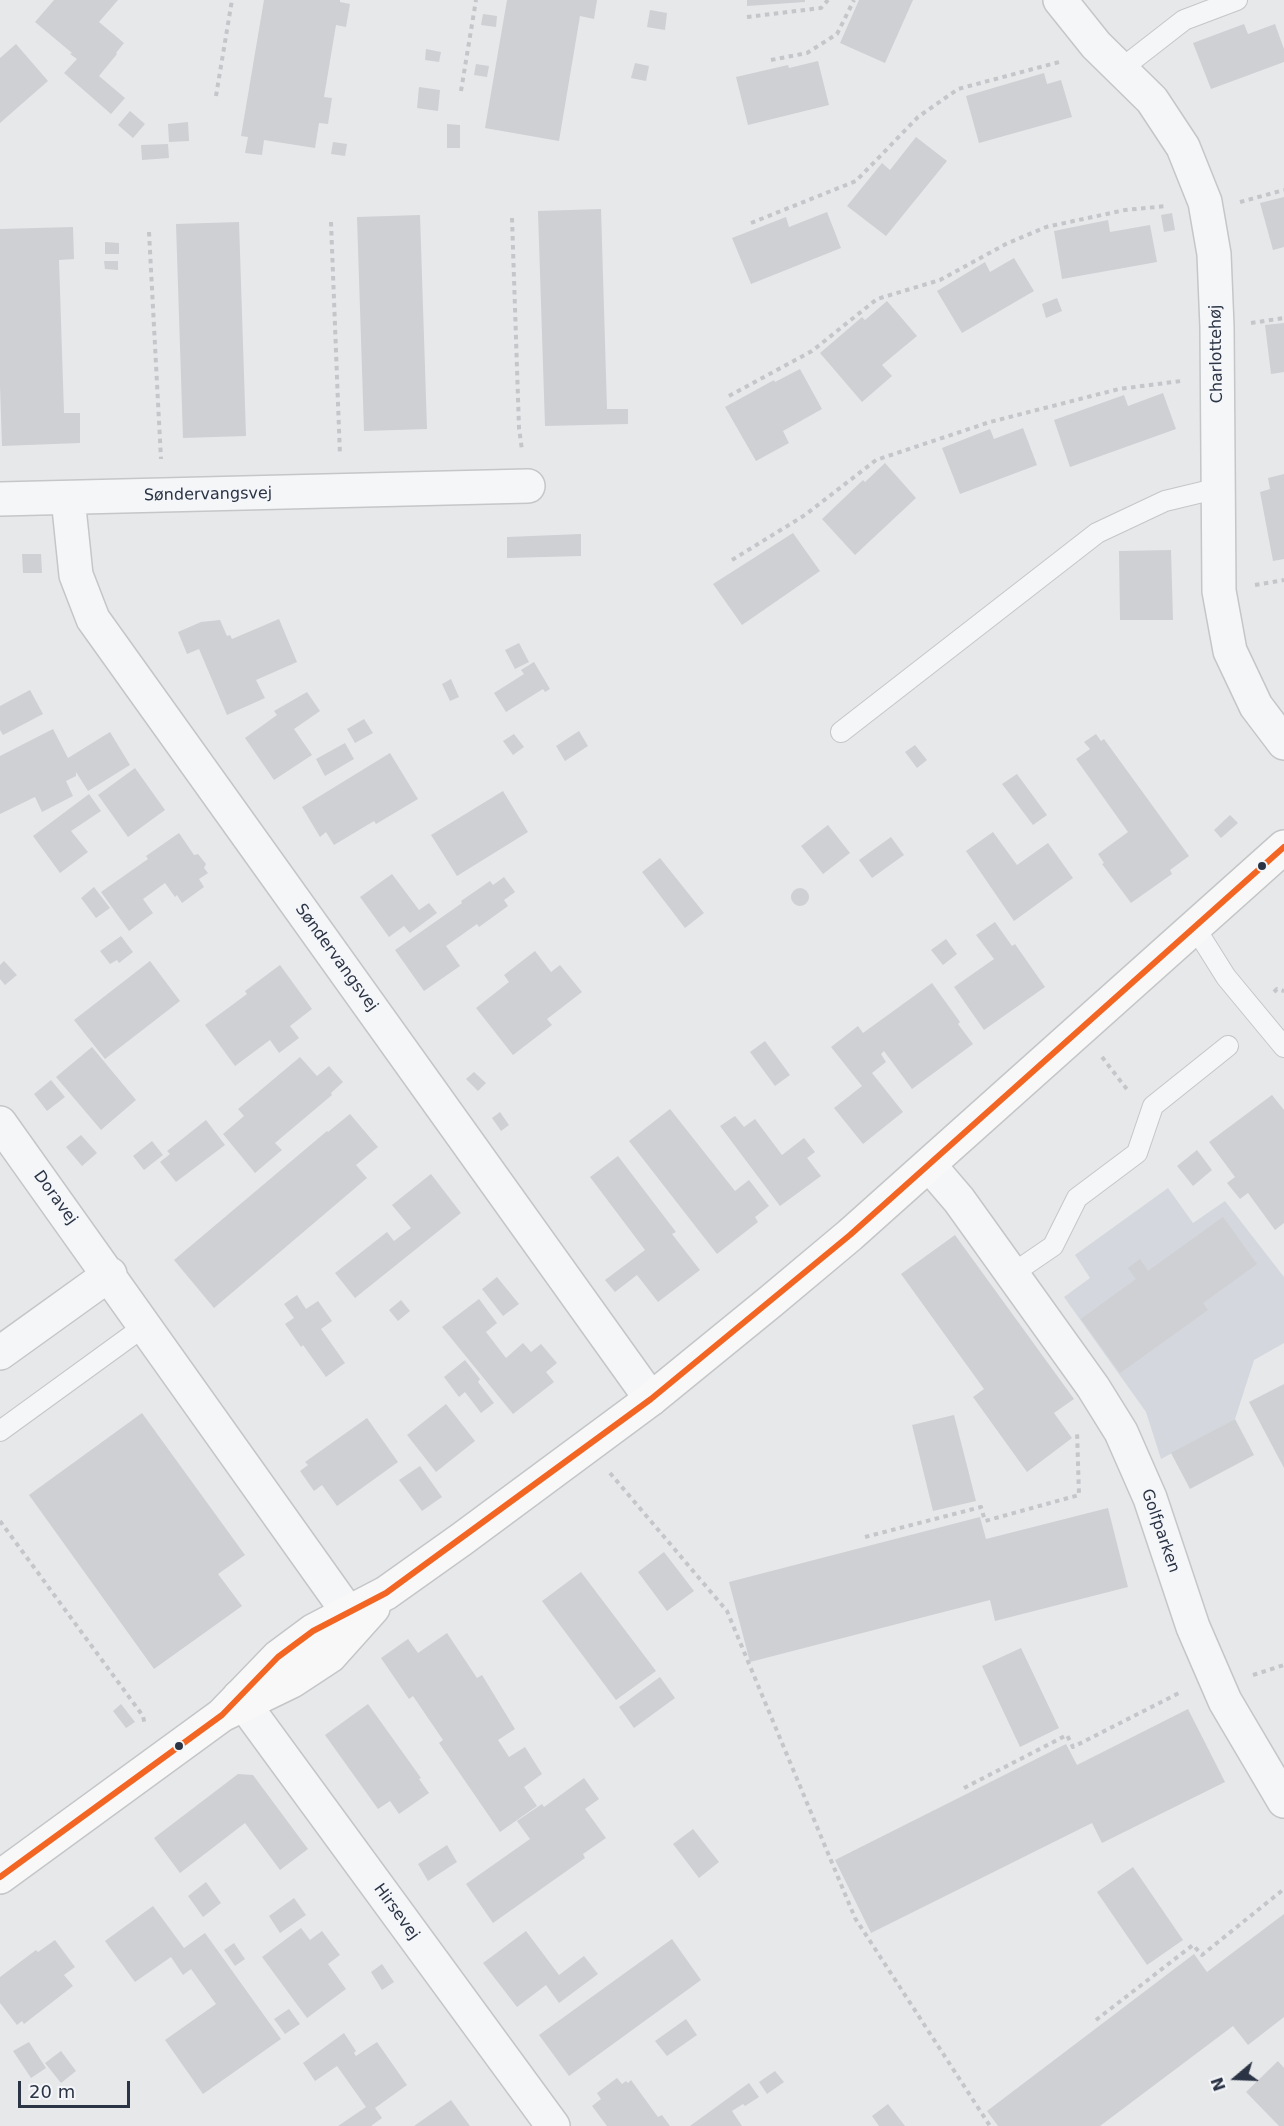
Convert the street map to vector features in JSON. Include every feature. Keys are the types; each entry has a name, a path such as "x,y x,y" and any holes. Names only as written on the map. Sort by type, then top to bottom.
{"street":[{"name":"Charlottehøj","path":"1060,0 1096,45 1152,100 1182,147 1205,202 1214,254 1219,376 1219,591 1230,651 1256,706 1284,743"},
{"name":"Søndervangsvej","path":"0,499 528,486"},
{"name":"Søndervangsvej","path":"68,498 76,575 93,618 651,1399"},
{"path":"0,1878 235,1706 278,1657 313,1631 353,1619 651,1399 832,1250 1284,847"},
{"name":"Doravej","path":"0,1123 110,1274 353,1619"},
{"name":"Golfparken","path":"928,1165 955,1196 1094,1387 1121,1432 1150,1498 1193,1627 1225,1701 1284,1801"},
{"path":"0,1353 110,1274"},
{"name":"Hirsevej","path":"235,1706 553,2126"}],"lane":[{"path":"1121,69 1184,20 1237,0"},
{"path":"841,732 1097,533 1165,501 1219,488"},
{"path":"1194,926 1226,977 1284,1047"},
{"path":"1012,1275 1053,1246 1077,1198 1137,1153 1153,1106 1228,1046"},
{"path":"0,1431 146,1325"}],"path":[{"path":"216,96 232,0"},
{"path":"461,91 476,0"},
{"path":"747,17 821,8 828,0"},
{"path":"771,60 807,53 837,34 854,0"},
{"path":"752,223 856,182 918,117 958,89 1073,58 1096,45"},
{"path":"729,396 812,351 877,299 940,280 1006,244 1046,227 1125,210 1205,202 1229,205 1284,190"},
{"path":"512,218 519,428 528,486"},
{"path":"331,222 341,491"},
{"path":"149,232 163,496"},
{"path":"732,560 805,515 876,460 990,422 1119,389 1219,376"},
{"path":"1080,1028 1149,1118"},
{"path":"865,1537 981,1507 985,1521 1079,1495 1076,1431 1108,1412"},
{"path":"586,1446 727,1611 855,1918 990,2126"},
{"path":"0,1521 143,1716 154,1765"},
{"path":"964,1788 1066,1735 1073,1747 1214,1676"},
{"path":"1096,2020 1193,1945 1202,1955 1284,1889"}],"shaded area":[{"path":"1168,1188 1193,1223 1225,1201 1284,1277 1284,1343 1254,1360 1235,1419 1161,1459 1146,1412 1064,1297 1090,1278 1075,1255"}],"building":[{"path":"54,0 118,0 99,22 124,43 99,76 125,98 111,114 64,73 77,59 35,22"},
{"path":"264,0 340,0 340,2 350,4 346,27 336,25 324,97 332,98 328,124 319,123 315,148 264,140 262,155 245,153 248,137 241,136"},
{"path":"507,0 597,0 594,19 580,16 559,141 485,128"},
{"path":"747,0 805,0 805,2 747,6"},
{"path":"859,0 913,0 885,63 840,43"},
{"path":"650,10 667,13 665,30 647,27"},
{"path":"483,14 497,16 496,27 481,25"},
{"path":"1244,24 1248,34 1275,24 1284,49 1284,62 1211,89 1193,43"},
{"path":"16,44 48,81 0,123 0,58"},
{"path":"426,49 441,52 439,62 425,60"},
{"path":"818,61 829,105 748,125 736,77 788,65 789,68"},
{"path":"635,63 649,66 646,81 631,78"},
{"path":"476,64 489,66 487,77 474,75"},
{"path":"1044,73 1047,84 1061,80 1072,117 979,143 966,96"},
{"path":"419,87 440,90 438,111 417,108"},
{"path":"130,111 145,124 133,138 118,125"},
{"path":"188,122 189,141 169,142 168,124"},
{"path":"447,124 460,125 460,148 447,148"},
{"path":"916,137 947,161 886,236 847,206 882,163 890,170"},
{"path":"333,142 347,144 345,156 331,154"},
{"path":"168,144 169,158 142,160 141,145"},
{"path":"1284,197 1284,247 1273,250 1260,203"},
{"path":"601,209 607,409 628,409 628,424 545,426 538,211"},
{"path":"827,212 841,248 751,284 732,238 786,217 789,227"},
{"path":"1172,213 1175,230 1164,232 1161,215"},
{"path":"420,215 427,429 364,431 357,217"},
{"path":"1108,220 1110,232 1150,225 1157,262 1062,279 1054,231"},
{"path":"239,222 246,436 183,438 176,224"},
{"path":"73,227 74,259 59,260 64,413 80,413 80,443 2,446 0,229"},
{"path":"105,242 119,243 119,254 105,254"},
{"path":"1014,258 1034,291 962,333 937,291 985,262 990,272"},
{"path":"104,261 118,261 118,270 105,269"},
{"path":"1057,298 1062,311 1046,318 1042,304"},
{"path":"887,301 917,336 882,365 892,376 862,402 820,353 862,317 865,320"},
{"path":"1284,323 1284,372 1271,374 1265,325"},
{"path":"800,369 822,409 783,431 789,443 756,461 725,407 774,380 775,382"},
{"path":"1163,393 1176,429 1070,467 1054,420 1124,395 1128,406"},
{"path":"1023,428 1037,465 960,494 942,448 990,429 994,439"},
{"path":"885,463 916,498 855,555 822,519 863,480 865,482"},
{"path":"1284,474 1284,559 1273,561 1260,492 1270,489 1268,478"},
{"path":"793,533 820,571 742,625 713,584"},
{"path":"581,534 581,556 507,558 507,537"},
{"path":"1171,550 1173,620 1120,620 1119,551"},
{"path":"22,554 41,554 42,573 23,573"},
{"path":"279,619 297,662 256,680 265,698 227,715 199,649 187,654 178,632 201,622 220,620 227,636 230,635 232,639"},
{"path":"519,643 529,662 515,669 505,650"},
{"path":"534,662 550,689 545,692 543,689 506,712 494,693 524,674 521,670"},
{"path":"451,679 459,697 450,701 442,684"},
{"path":"30,690 43,714 3,735 0,730 0,706"},
{"path":"307,692 320,711 294,729 312,755 274,780 245,738 277,715 274,711"},
{"path":"364,719 373,733 355,743 347,729"},
{"path":"53,729 68,758 110,732 130,765 88,791 76,772 76,776 66,781 73,796 42,812 35,797 0,814 0,756"},
{"path":"579,731 588,746 565,761 556,746"},
{"path":"514,734 524,747 513,755 503,741"},
{"path":"1096,734 1101,741 1104,739 1189,856 1170,870 1172,874 1131,903 1102,864 1104,863 1098,854 1128,832 1076,759 1090,749 1084,742"},
{"path":"345,743 354,759 325,776 316,759"},
{"path":"915,745 927,760 917,768 905,752"},
{"path":"390,753 418,799 376,824 374,821 334,845 326,832 320,837 302,807"},
{"path":"135,768 165,810 128,837 98,795"},
{"path":"1017,774 1047,815 1033,825 1002,784"},
{"path":"503,791 528,832 457,876 431,835"},
{"path":"89,794 101,811 71,831 88,852 60,873 33,836"},
{"path":"1230,815 1238,823 1221,838 1214,830"},
{"path":"828,825 850,853 823,874 801,846"},
{"path":"993,832 1017,865 1048,843 1073,878 1014,921 966,851"},
{"path":"179,833 194,855 198,854 206,864 204,868 208,873 199,879 204,887 182,903 165,883 143,899 153,913 129,931 101,892 148,859 146,856"},
{"path":"891,837 904,855 872,878 859,860"},
{"path":"660,858 704,913 685,928 642,872"},
{"path":"392,874 419,910 429,903 437,913 410,933 404,926 389,937 360,897"},
{"path":"504,877 515,892 504,900 508,906 479,927 477,924 446,946 460,966 424,991 395,950 490,881 493,885"},
{"path":"94,887 110,908 96,918 81,898"},
{"path":"800,888 806,891 809,897 806,903 800,906 794,903 791,897 794,891"},
{"path":"995,922 1012,946 1015,944 1045,987 984,1030 954,987 994,959 976,935"},
{"path":"121,936 133,952 119,963 117,960 110,964 100,951"},
{"path":"946,939 957,954 943,965 931,950"},
{"path":"535,951 551,972 560,965 582,992 547,1019 552,1025 513,1055 476,1008 509,982 504,975"},
{"path":"4,961 17,975 5,985 0,979 0,965"},
{"path":"150,961 180,1001 105,1059 74,1020"},
{"path":"280,965 312,1009 290,1026 299,1038 279,1053 270,1040 235,1066 205,1025 247,994 245,991"},
{"path":"932,983 973,1044 912,1089 884,1051 881,1054 886,1062 872,1073 903,1112 863,1144 834,1108 862,1086 831,1047 858,1026 863,1033"},
{"path":"765,1041 790,1075 775,1086 750,1052"},
{"path":"92,1047 136,1100 101,1130 56,1077"},
{"path":"300,1057 317,1076 329,1066 343,1082 331,1093 332,1095 275,1143 282,1150 255,1173 223,1134 244,1116 238,1109"},
{"path":"474,1072 486,1083 478,1091 466,1079"},
{"path":"51,1080 65,1097 47,1111 34,1094"},
{"path":"1272,1095 1284,1110 1284,1223 1275,1230 1248,1193 1240,1199 1227,1183 1235,1177 1209,1142"},
{"path":"670,1109 735,1191 749,1180 769,1206 755,1217 758,1222 717,1254 629,1141"},
{"path":"500,1112 509,1125 501,1131 492,1118"},
{"path":"350,1114 378,1147 356,1165 367,1178 214,1308 174,1260"},
{"path":"735,1116 744,1127 755,1119 782,1155 804,1138 815,1152 807,1158 821,1176 780,1206 720,1126"},
{"path":"206,1120 225,1145 176,1182 160,1162 170,1154 167,1151"},
{"path":"81,1135 97,1153 82,1166 66,1147"},
{"path":"152,1141 163,1155 144,1170 133,1156"},
{"path":"1197,1150 1212,1170 1193,1186 1177,1166"},
{"path":"618,1156 676,1232 672,1234 700,1270 658,1302 637,1275 615,1292 605,1280 645,1250 590,1177"},
{"path":"431,1174 461,1213 355,1298 335,1273 387,1232 394,1241 411,1228 392,1205"},
{"path":"1223,1217 1257,1264 1203,1303 1208,1310 1120,1373 1081,1319 1136,1279 1128,1268 1140,1259 1148,1271"},
{"path":"955,1235 1074,1399 1054,1413 1072,1438 1027,1472 973,1397 984,1389 901,1274"},
{"path":"497,1277 519,1304 503,1316 482,1289"},
{"path":"297,1295 306,1309 318,1301 332,1321 321,1329 345,1363 326,1377 285,1324 294,1318 284,1304"},
{"path":"479,1299 497,1323 486,1332 506,1358 523,1343 531,1352 541,1344 557,1363 546,1372 554,1382 513,1414 442,1327"},
{"path":"401,1300 410,1311 398,1321 389,1310"},
{"path":"465,1360 480,1379 478,1382 494,1403 481,1413 465,1392 459,1397 444,1377"},
{"path":"1284,1384 1284,1468 1249,1402"},
{"path":"446,1404 475,1441 436,1472 407,1435"},
{"path":"142,1413 245,1555 218,1574 242,1606 154,1669 29,1495"},
{"path":"954,1415 976,1501 933,1511 912,1425"},
{"path":"367,1418 398,1462 337,1506 322,1485 314,1491 300,1471 308,1465 305,1462"},
{"path":"1235,1419 1254,1455 1190,1489 1171,1453"},
{"path":"420,1466 442,1497 422,1511 399,1480"},
{"path":"1108,1508 1128,1587 995,1621 990,1600 750,1662 729,1582 980,1517 986,1539"},
{"path":"664,1552 694,1591 667,1611 638,1572"},
{"path":"581,1572 656,1671 616,1700 542,1601"},
{"path":"447,1633 477,1678 482,1675 515,1729 498,1740 509,1757 525,1747 542,1774 524,1787 537,1806 500,1832 439,1743 443,1740 413,1696 409,1699 381,1658 408,1639 418,1653"},
{"path":"1021,1648 1059,1728 1020,1747 982,1666"},
{"path":"660,1677 675,1698 634,1728 619,1707"},
{"path":"121,1704 135,1722 126,1728 113,1711"},
{"path":"368,1704 421,1778 419,1779 429,1793 399,1814 390,1801 378,1809 325,1735"},
{"path":"1188,1709 1225,1782 1102,1843 1092,1823 871,1933 835,1860 1066,1744 1077,1765"},
{"path":"238,1774 253,1775 308,1849 280,1870 245,1823 180,1873 154,1838"},
{"path":"584,1778 599,1799 585,1809 606,1838 583,1854 585,1858 493,1923 466,1884 530,1839 517,1821 542,1804 544,1807"},
{"path":"693,1829 719,1862 699,1878 673,1844"},
{"path":"447,1845 457,1862 428,1881 418,1864"},
{"path":"1133,1867 1183,1940 1147,1965 1097,1892"},
{"path":"206,1882 221,1903 203,1917 188,1896"},
{"path":"294,1898 306,1915 280,1933 269,1916"},
{"path":"153,1906 184,1948 205,1933 281,2039 203,2094 165,2040 216,2004 191,1969 183,1975 171,1957 135,1982 105,1941"},
{"path":"1284,1914 1284,2017 1248,2045 1233,2026 1100,2126 998,2126 987,2111 1194,1954 1207,1972"},
{"path":"301,1928 310,1940 322,1931 340,1955 328,1964 346,1989 307,2018 262,1957"},
{"path":"526,1931 559,1975 584,1956 598,1974 559,2003 546,1985 517,2007 483,1963"},
{"path":"672,1939 701,1980 569,2076 539,2035"},
{"path":"55,1940 75,1967 64,1975 73,1986 24,2024 22,2021 17,2025 0,2003 0,1977 36,1950 38,1952"},
{"path":"234,1943 245,1959 235,1966 224,1950"},
{"path":"382,1964 394,1982 382,1990 371,1972"},
{"path":"289,2009 300,2024 285,2034 274,2019"},
{"path":"686,2019 697,2035 667,2056 655,2041"},
{"path":"344,2033 356,2051 354,2053 356,2056 377,2042 407,2085 375,2108 382,2118 371,2126 338,2126 366,2107 337,2066 315,2081 303,2063"},
{"path":"29,2042 46,2068 31,2078 13,2051"},
{"path":"61,2051 76,2071 61,2083 45,2063"},
{"path":"1278,2061 1284,2068 1284,2126 1279,2126 1246,2092"},
{"path":"775,2071 784,2082 767,2094 759,2082"},
{"path":"617,2078 622,2084 631,2080 658,2117 662,2115 670,2126 607,2126 592,2106 601,2099 597,2093"},
{"path":"749,2083 759,2097 732,2111 742,2126 690,2126"},
{"path":"451,2100 470,2126 414,2126"},
{"path":"888,2104 905,2126 879,2126 872,2116"}],"transit line":[{"path":"0,1877 222,1715 278,1657 313,1631 386,1593 651,1399 850,1235 1284,847"}]}
